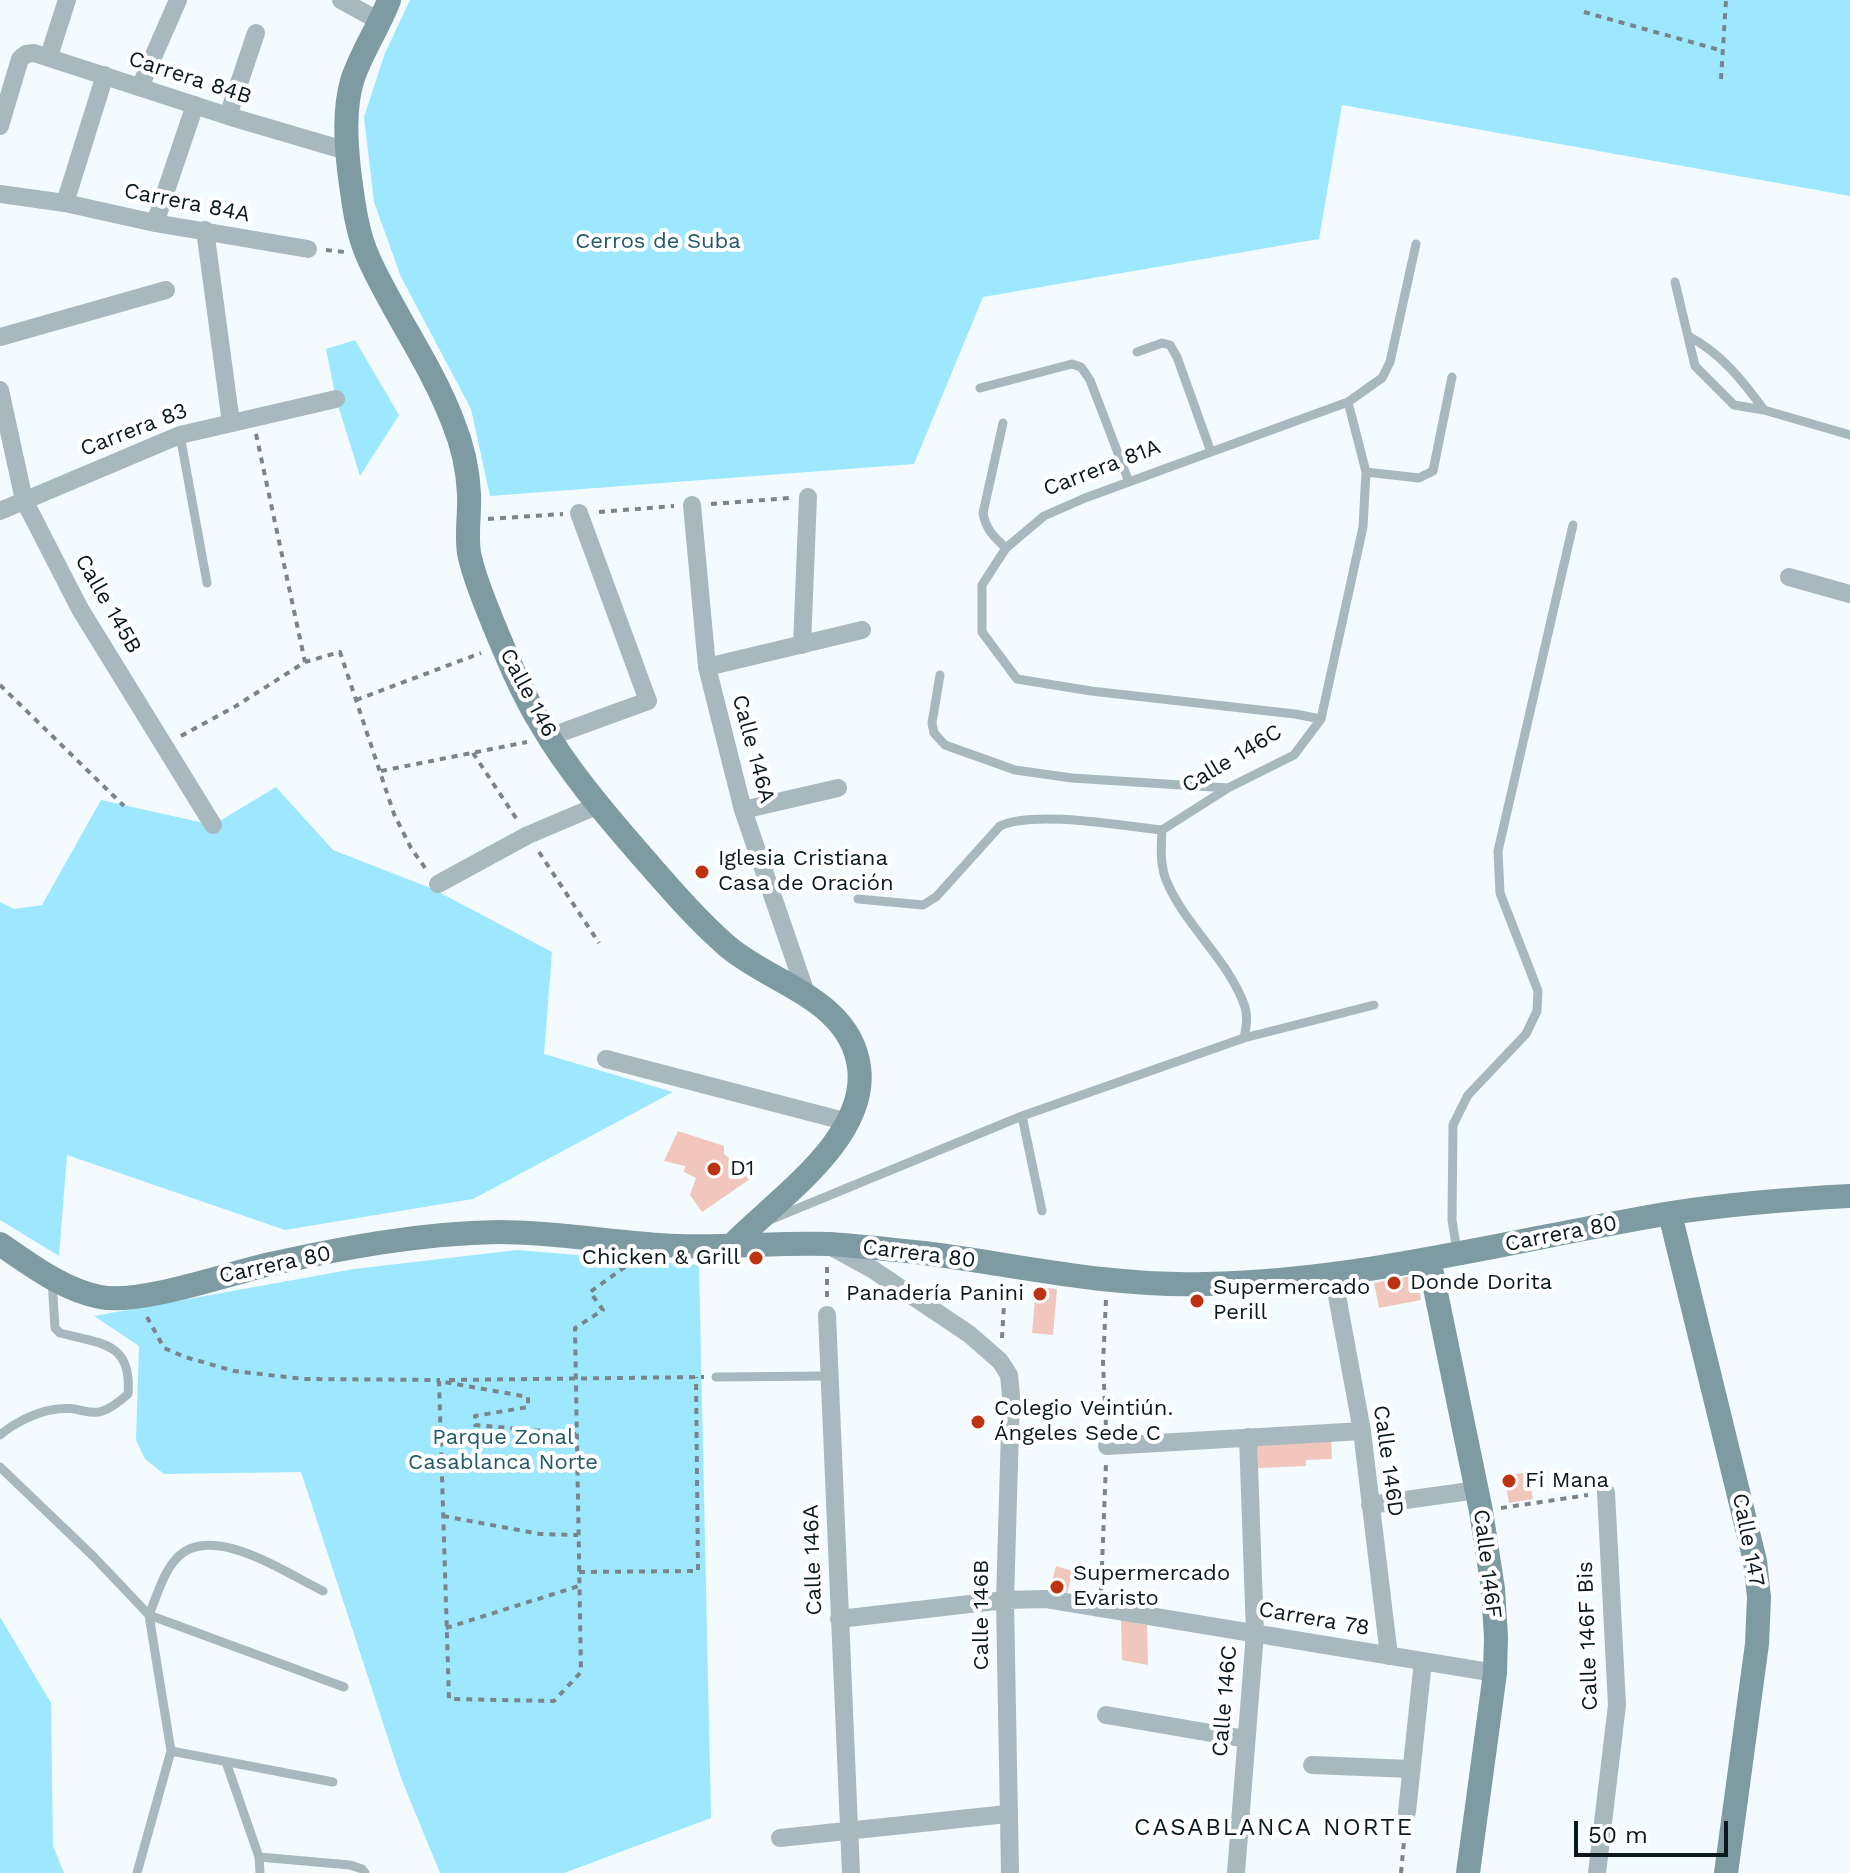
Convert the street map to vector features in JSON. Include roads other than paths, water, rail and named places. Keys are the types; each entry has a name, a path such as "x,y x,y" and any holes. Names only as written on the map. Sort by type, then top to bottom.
{"street":[{"path":"49,56 67,0"},
{"path":"140,87 178,0"},
{"path":"341,0 385,11"},
{"name":"Calle 146","path":"385,11 353,79 347,108 347,151 354,207 367,254 453,421 465,459 469,550 477,582 502,646 549,737 599,805 695,916 731,949 829,1012 846,1030 854,1045 860,1084 848,1122 811,1170 730,1247"},
{"path":"228,116 256,33"},
{"name":"Carrera 84B","path":"0,126 20,59 34,53 347,151"},
{"path":"65,203 105,75"},
{"path":"155,223 195,105"},
{"name":"Carrera 84A","path":"0,194 65,203 155,223 308,249"},
{"path":"205,230 231,423"},
{"path":"0,337 166,290"},
{"name":"Calle 145B","path":"0,390 24,500 80,609 213,825"},
{"name":"Carrera 83","path":"0,511 180,435 336,399"},
{"path":"802,645 808,497"},
{"name":"Calle 146A","path":"692,505 707,667 743,810 807,996"},
{"path":"549,737 648,701 579,513"},
{"path":"1789,577 1850,594"},
{"path":"707,667 862,630"},
{"path":"743,810 838,788"},
{"path":"438,884 528,835 599,805"},
{"path":"606,1059 848,1122"},
{"name":"Carrera 80","path":"0,1244 52,1278 101,1298 144,1295 392,1240 497,1232 539,1233 655,1245 730,1247 826,1244 923,1253 1106,1281 1159,1285 1207,1284 1266,1282 1333,1274 1755,1201 1850,1196"},
{"name":"Calle 147","path":"1670,1214 1755,1561 1759,1597 1757,1644 1726,1873"},
{"name":"Calle 146B","path":"826,1244 872,1269 957,1326 1000,1361 1009,1375 1005,1600 1010,1873"},
{"name":"Calle 146F","path":"1429,1259 1479,1500 1493,1589 1495,1673 1468,1873"},
{"name":"Calle 146D","path":"1333,1274 1362,1431 1389,1656"},
{"name":"Calle 146A","path":"827,1315 851,1873"},
{"path":"1107,1446 1362,1431"},
{"name":"Calle 146C","path":"1236,1873 1255,1633 1248,1437"},
{"name":"Calle 146F Bis","path":"1597,1873 1617,1705 1606,1492"},
{"path":"1370,1505 1479,1500"},
{"name":"Carrera 78","path":"839,1619 1005,1600 1046,1599 1495,1673"},
{"path":"1407,1812 1423,1661"},
{"path":"1106,1715 1246,1739"},
{"path":"1312,1765 1410,1769"},
{"path":"780,1838 1007,1814"}],"lane":[{"name":"Carrera 81A","path":"1321,719 1017,679 982,632 982,585 1006,548 1044,516 1348,402 1382,378 1390,362 1416,244"},
{"path":"1675,282 1695,366 1734,405 1764,410 1850,435"},
{"path":"1688,336 1703,343 1742,380 1764,410"},
{"path":"1137,352 1162,343 1170,345 1211,452"},
{"path":"980,388 1072,364 1081,367 1090,380 1129,482"},
{"path":"1366,472 1419,478 1433,471 1452,377"},
{"name":"Calle 146C","path":"1162,830 1228,788 1294,755 1321,719 1363,527 1366,472 1348,402"},
{"path":"1003,423 983,513 992,535 1006,548"},
{"path":"180,435 207,583"},
{"path":"1458,1254 1452,1220 1453,1125 1468,1095 1526,1034 1537,1011 1538,991 1500,893 1498,851 1573,525"},
{"path":"940,675 932,723 934,733 945,745 1015,770 1228,788"},
{"path":"858,899 923,905 936,897 1000,826 1014,820 1035,818 1162,830 1161,857 1166,879 1235,987 1245,1009 1247,1024 1244,1038"},
{"path":"747,1229 1022,1116 1244,1038 1374,1005"},
{"path":"1022,1116 1042,1211"},
{"path":"0,1435 18,1423 52,1410 98,1415 113,1408 128,1394 130,1374 123,1358 108,1345 60,1333 55,1328 52,1278"},
{"path":"716,1377 829,1376"},
{"path":"0,1467 149,1615 344,1687"},
{"path":"137,1873 171,1751 149,1615 174,1560 184,1552 206,1544 231,1547 323,1591"},
{"path":"171,1751 333,1782"},
{"path":"226,1762 259,1857 260,1873"},
{"path":"259,1857 350,1865 365,1873"}],"place":[{"name":"Iglesia Cristiana Casa de Oración","path":"702,872"},
{"name":"D1","path":"714,1169"},
{"name":"Chicken & Grill","path":"756,1258"},
{"name":"Donde Dorita","path":"1394,1283"},
{"name":"Panadería Panini","path":"1040,1294"},
{"name":"Supermercado Perill","path":"1197,1301"},
{"name":"Colegio Veintiún. Ángeles Sede C","path":"978,1422"},
{"name":"Fi Mana","path":"1509,1481"},
{"name":"Supermercado Evaristo","path":"1057,1587"}],"district":[{"name":"CASABLANCA NORTE","path":"1274,1828"}],"park label":[{"name":"Cerros de Suba","path":"658,242"},
{"name":"Parque Zonal Casablanca Norte","path":"503,1450"}]}
